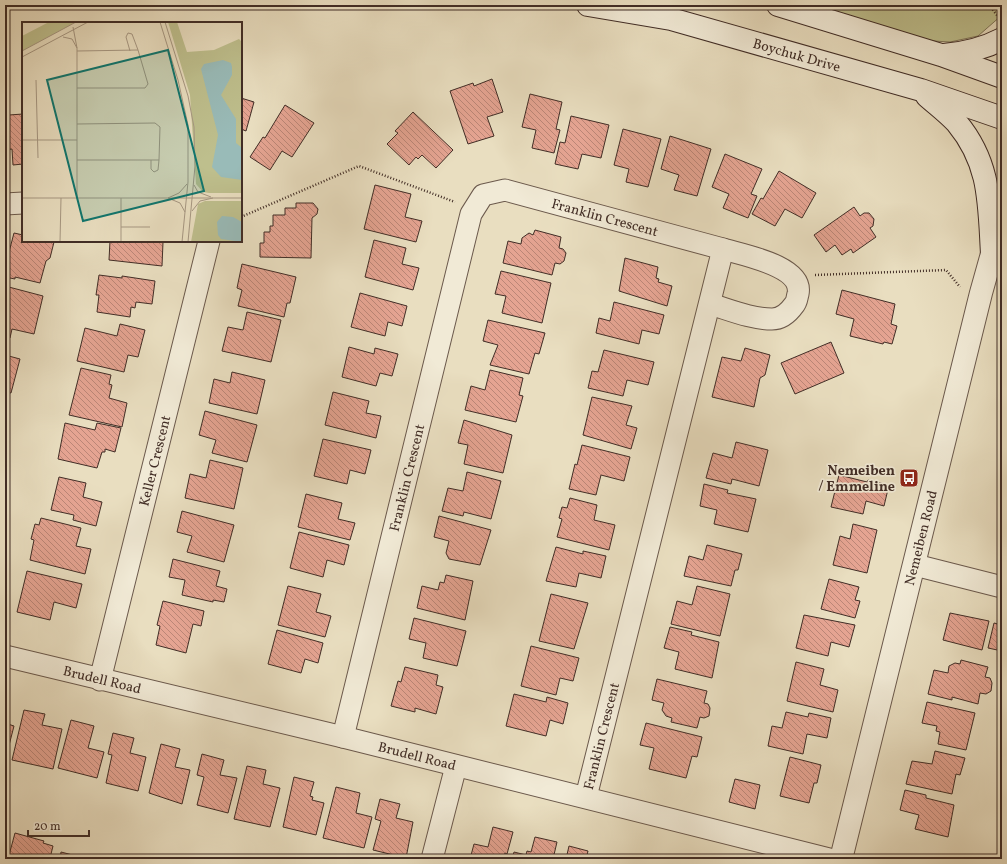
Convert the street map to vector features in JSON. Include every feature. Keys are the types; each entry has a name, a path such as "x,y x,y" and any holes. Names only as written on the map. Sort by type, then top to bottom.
{"main road":[{"name":"Boychuk Drive","path":"588,5 672,19 921,90 1002,118"},
{"path":"778,5 941,55 1002,77"},
{"path":"941,55 965,53 986,47 1002,39"},
{"path":"921,90 957,123 974,149 982,167 988,190 997,246"},
{"name":"Nemeiben Road","path":"841,859 997,246 1002,218"}],"street":[{"name":"Franklin Crescent","path":"343,737 471,214 483,195 504,190 723,249 586,797"},
{"path":"5,204 22,203"},
{"name":"Keller Crescent","path":"100,680 209,242"},
{"path":"710,304 747,315 773,320 786,315 796,303 799,288 796,280 787,271 766,262 723,249"},
{"path":"915,565 1002,587"},
{"name":"Brudell Road","path":"5,656 343,737 829,859"},
{"path":"432,859 456,766"}],"path":[{"path":"989,5 1001,20 1002,25"},
{"path":"242,217 359,166 446,198"},
{"path":"813,275 946,270 961,288"}],"green space":[{"path":"806,5 1002,5 1002,15 978,36 950,42 918,40"}],"building":[{"path":"492,79 503,112 487,117 494,136 468,144 450,91 473,83 474,86"},
{"path":"530,94 562,102 556,129 560,130 554,153 532,148 536,130 522,127"},
{"path":"242,98 254,102 246,131 242,129"},
{"path":"285,105 314,123 292,157 282,151 270,170 250,157 263,137 265,138"},
{"path":"413,112 453,150 436,168 422,155 418,159 416,157 409,165 387,144 398,133 395,131"},
{"path":"5,113 9,113 9,115 22,114 22,164 13,165 12,149 5,150"},
{"path":"571,116 609,125 601,158 582,154 578,169 555,164 560,142 565,143"},
{"path":"623,129 661,139 648,187 626,182 629,169 614,165"},
{"path":"670,136 711,149 697,196 674,190 679,175 661,169"},
{"path":"725,154 762,169 751,194 757,196 748,218 723,208 729,194 712,187"},
{"path":"779,171 816,193 802,218 785,209 775,226 752,214 761,198 763,199"},
{"path":"375,185 411,194 405,217 422,221 416,242 364,229"},
{"path":"296,203 313,203 318,209 317,214 312,218 311,258 260,257 260,243 264,243 264,232 270,232 270,226 273,226 273,215 285,215 285,208 296,208"},
{"path":"854,207 860,216 864,213 869,213 874,219 873,226 870,228 876,237 853,253 851,249 842,255 835,245 826,252 814,235"},
{"path":"535,230 561,237 559,248 563,249 566,253 564,261 560,264 555,263 552,275 503,263 508,241 521,244 522,238 529,233 533,235"},
{"path":"14,233 22,235 22,242 54,242 50,258 46,261 40,283 15,277 15,279 5,277 5,251 9,252"},
{"path":"374,240 406,248 402,264 419,268 413,290 365,277"},
{"path":"110,242 163,242 162,266 109,260"},
{"path":"625,258 658,267 656,278 659,279 658,282 672,286 667,306 619,291"},
{"path":"242,264 296,277 290,303 287,303 284,317 238,306 242,290 237,288"},
{"path":"501,271 551,283 542,323 502,313 506,296 495,294"},
{"path":"99,275 122,278 122,276 155,281 152,304 136,302 135,308 131,307 130,317 97,312 99,295 96,295"},
{"path":"5,286 43,296 34,334 12,329 10,338 5,336"},
{"path":"842,290 895,304 891,324 897,326 892,344 884,342 883,344 850,336 854,319 836,314"},
{"path":"360,293 407,306 402,326 388,322 385,336 351,327"},
{"path":"614,302 664,315 659,334 642,330 639,344 596,333 599,318 610,321"},
{"path":"247,312 281,320 271,362 222,351 228,327 243,330"},
{"path":"488,320 545,333 539,354 535,353 529,374 490,365 498,345 483,341"},
{"path":"120,324 145,330 138,357 128,355 124,372 77,361 85,328 117,336"},
{"path":"831,342 844,373 795,394 781,363"},
{"path":"349,347 374,354 375,348 398,354 392,376 380,373 376,386 342,377"},
{"path":"745,348 770,355 765,375 760,378 754,407 712,397 722,357 741,361"},
{"path":"604,350 654,362 648,385 627,380 623,396 588,388 592,371 598,372"},
{"path":"5,355 20,359 11,393 5,392"},
{"path":"81,368 111,375 109,384 112,385 109,398 127,403 122,427 69,415"},
{"path":"490,370 523,378 519,395 523,396 516,422 465,410 471,386 485,390"},
{"path":"232,372 265,380 257,414 209,403 214,379 230,383"},
{"path":"333,392 369,401 366,413 381,416 376,438 325,425"},
{"path":"592,397 632,406 626,425 637,428 631,449 583,435"},
{"path":"205,411 257,425 247,462 212,453 216,440 199,435"},
{"path":"464,420 512,435 503,473 464,464 468,445 458,443"},
{"path":"65,423 95,430 97,423 121,428 115,452 105,449 105,452 102,452 97,468 58,459"},
{"path":"323,439 371,450 365,474 350,470 347,484 314,476"},
{"path":"736,442 768,450 759,486 732,479 731,484 706,478 713,453 732,458"},
{"path":"582,445 630,457 624,481 601,475 596,495 569,489 575,464 577,465"},
{"path":"210,460 243,468 234,509 185,498 190,474 206,478"},
{"path":"467,472 501,481 491,519 464,512 463,516 442,511 448,488 463,491"},
{"path":"839,475 867,482 868,480 889,485 884,506 866,501 863,514 831,507"},
{"path":"59,477 86,483 83,497 102,502 96,526 73,520 74,515 51,510"},
{"path":"704,484 728,490 727,493 756,499 748,532 714,524 717,510 700,506"},
{"path":"306,494 342,503 338,519 355,523 350,540 298,527"},
{"path":"570,498 597,505 594,520 615,525 609,550 557,537 562,519 559,518 562,507 567,508"},
{"path":"182,511 234,525 224,562 187,552 192,536 177,532"},
{"path":"439,516 491,530 480,565 449,559 446,553 449,541 434,537"},
{"path":"41,518 81,528 76,546 91,549 85,574 30,560 34,540 31,539 35,524 39,525"},
{"path":"853,524 877,530 867,573 833,565 840,536 850,539"},
{"path":"299,532 349,545 344,565 327,560 323,577 290,568"},
{"path":"707,545 742,554 738,570 735,570 731,586 684,576 689,556 703,560"},
{"path":"556,547 583,554 583,551 606,556 601,578 579,573 576,587 546,581"},
{"path":"173,559 220,571 216,586 227,589 224,602 213,600 213,602 182,595 185,580 169,577"},
{"path":"27,571 82,584 76,608 54,602 50,620 17,612"},
{"path":"446,575 473,581 465,620 417,608 422,586 438,590 440,582 444,583"},
{"path":"829,579 859,587 855,600 860,601 855,618 821,609"},
{"path":"288,586 321,594 316,612 331,616 325,637 278,625"},
{"path":"697,586 730,594 720,636 671,624 677,601 692,605"},
{"path":"551,594 588,603 574,649 539,641"},
{"path":"163,601 204,611 201,626 193,624 186,653 156,645 160,626 157,625"},
{"path":"950,613 989,621 982,650 943,640"},
{"path":"804,615 855,625 849,647 831,642 828,656 796,648"},
{"path":"414,618 466,631 457,666 423,658 426,643 409,639"},
{"path":"994,623 1002,625 1002,651 988,648"},
{"path":"670,627 692,632 691,635 719,642 712,678 675,669 679,652 664,648"},
{"path":"277,630 323,643 318,663 305,659 301,673 268,664"},
{"path":"531,646 579,658 573,681 560,678 556,695 521,686"},
{"path":"961,660 988,667 985,677 990,678 992,683 991,691 986,694 980,693 978,704 952,697 952,700 928,694 934,670 948,673 949,666 955,663 960,664"},
{"path":"796,662 824,669 820,685 838,690 833,712 787,701"},
{"path":"405,667 438,675 436,685 443,687 436,714 415,708 415,712 391,706 398,681 401,682"},
{"path":"657,679 707,691 704,703 708,704 710,708 709,716 704,718 700,717 697,728 671,722 672,718 666,716 662,710 664,703 652,700"},
{"path":"514,694 546,702 547,697 568,703 563,724 550,720 546,736 506,726"},
{"path":"927,702 975,713 966,750 938,744 940,732 936,731 937,726 922,723"},
{"path":"24,710 45,714 42,725 62,729 53,769 12,760"},
{"path":"786,712 808,717 809,713 831,718 827,738 807,734 803,754 768,746 772,726 782,728"},
{"path":"71,720 94,726 88,748 104,752 97,778 58,768"},
{"path":"5,723 14,726 6,757 5,756"},
{"path":"646,723 702,737 697,757 692,756 686,778 649,769 654,748 640,745"},
{"path":"113,733 134,738 130,753 146,757 138,791 106,783 112,755 108,754"},
{"path":"161,744 180,749 175,767 190,770 182,804 149,793"},
{"path":"935,751 965,758 960,775 956,774 952,794 906,784 912,761 932,764"},
{"path":"202,754 224,760 220,775 237,778 228,813 197,805 204,777 197,775"},
{"path":"790,757 821,765 817,783 814,783 809,803 780,796"},
{"path":"247,766 266,770 263,784 280,788 270,827 234,819"},
{"path":"294,777 314,782 310,796 313,797 312,800 324,803 316,835 283,827"},
{"path":"735,779 760,785 755,809 729,802"},
{"path":"336,787 360,793 356,813 372,817 364,848 323,838"},
{"path":"905,790 926,795 926,798 954,805 948,837 915,829 919,815 900,810"},
{"path":"380,799 400,804 396,818 413,822 406,858 373,850 381,821 375,819"},
{"path":"493,827 513,832 507,854 505,853 503,859 470,859 474,844 488,847"},
{"path":"15,833 44,841 43,843 53,846 50,858 53,859 8,859"},
{"path":"535,837 557,842 553,859 512,859 514,852 526,855 527,851 531,852"},
{"path":"569,846 588,851 586,859 566,859"},
{"path":"61,852 88,859 60,859"},
{"path":"613,855 628,859 612,859"}],"place":[{"name":"Nemeiben / Emmeline","path":"909,478"}]}
